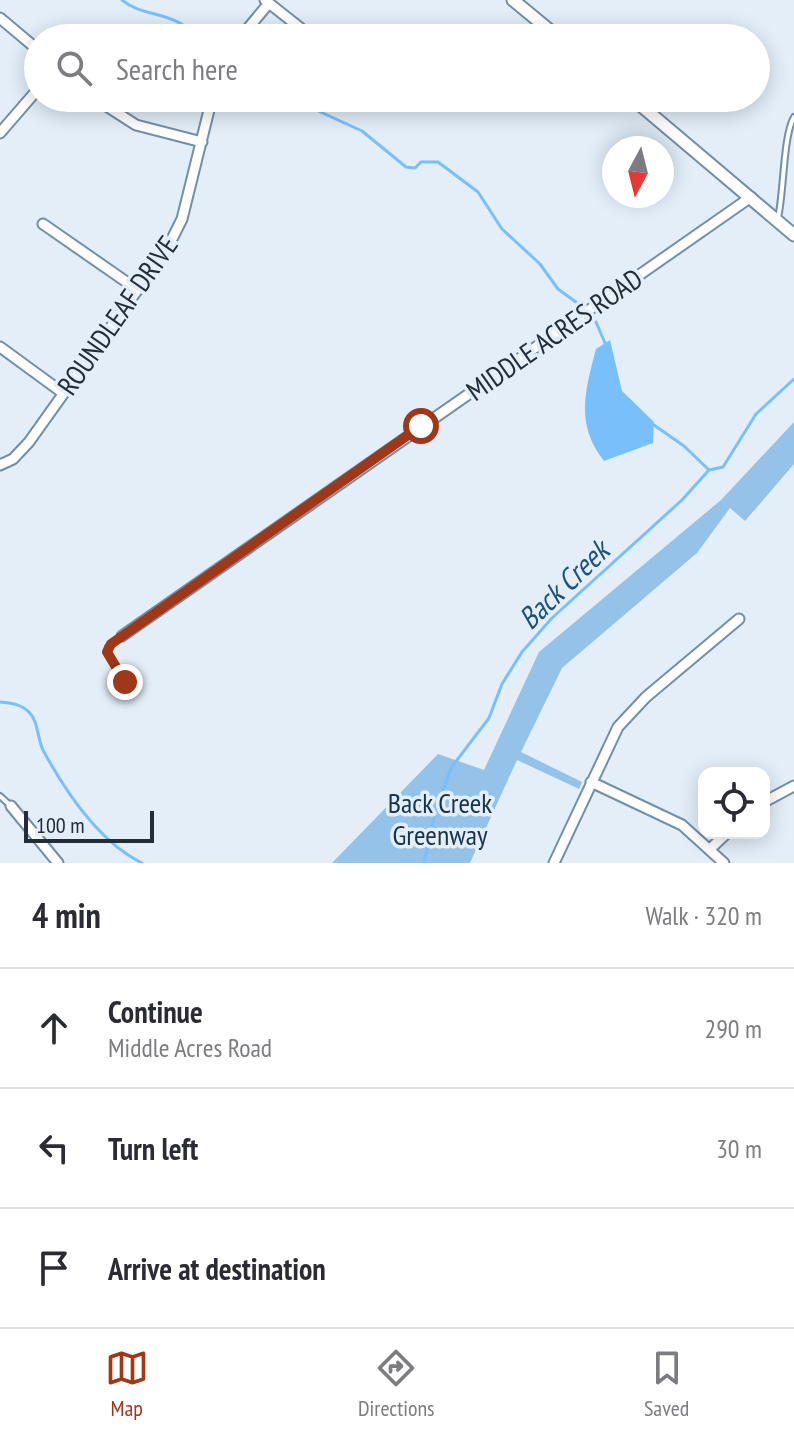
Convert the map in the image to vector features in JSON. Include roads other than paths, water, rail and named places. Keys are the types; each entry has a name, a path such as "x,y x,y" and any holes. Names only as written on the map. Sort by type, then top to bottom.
{"street":[{"path":"513,0 542,24"},
{"path":"250,24 267,2 295,24"},
{"path":"0,18 24,38"},
{"path":"0,133 24,105"},
{"path":"116,112 136,125 202,142"},
{"name":"ROUNDLEAF DRIVE","path":"0,465 24,449 168,247 182,219 209,112"},
{"path":"649,112 794,235"},
{"name":"MIDDLE ACRES ROAD","path":"122,636 751,197"},
{"path":"43,224 138,290"},
{"path":"0,347 63,393"},
{"path":"554,863 611,740 631,711 739,619"},
{"path":"591,782 682,825 724,863"},
{"path":"770,799 794,786"},
{"path":"11,806 58,863"},
{"path":"710,849 721,839"}],"lane":[{"path":"778,221 785,183 787,137 794,117"},
{"path":"122,636 108,647 107,652 125,682"},
{"path":"0,796 11,806"}],"waterway":[{"path":"122,0 181,24"},
{"path":"321,112 362,131 406,167 415,168 421,162 438,162 478,192 502,229 540,264 558,289 584,308"},
{"path":"596,322 605,343"},
{"name":"Back Creek","path":"424,863 435,814 451,768 489,718 502,684 522,652 552,618 682,500 709,470 723,467 756,414 794,379"},
{"path":"651,423 684,446 709,470"},
{"path":"0,702 12,703 29,712 35,721 44,752 74,800 112,843 142,863"}],"park label":[{"name":"Back Creek Greenway","path":"440,818"}]}
